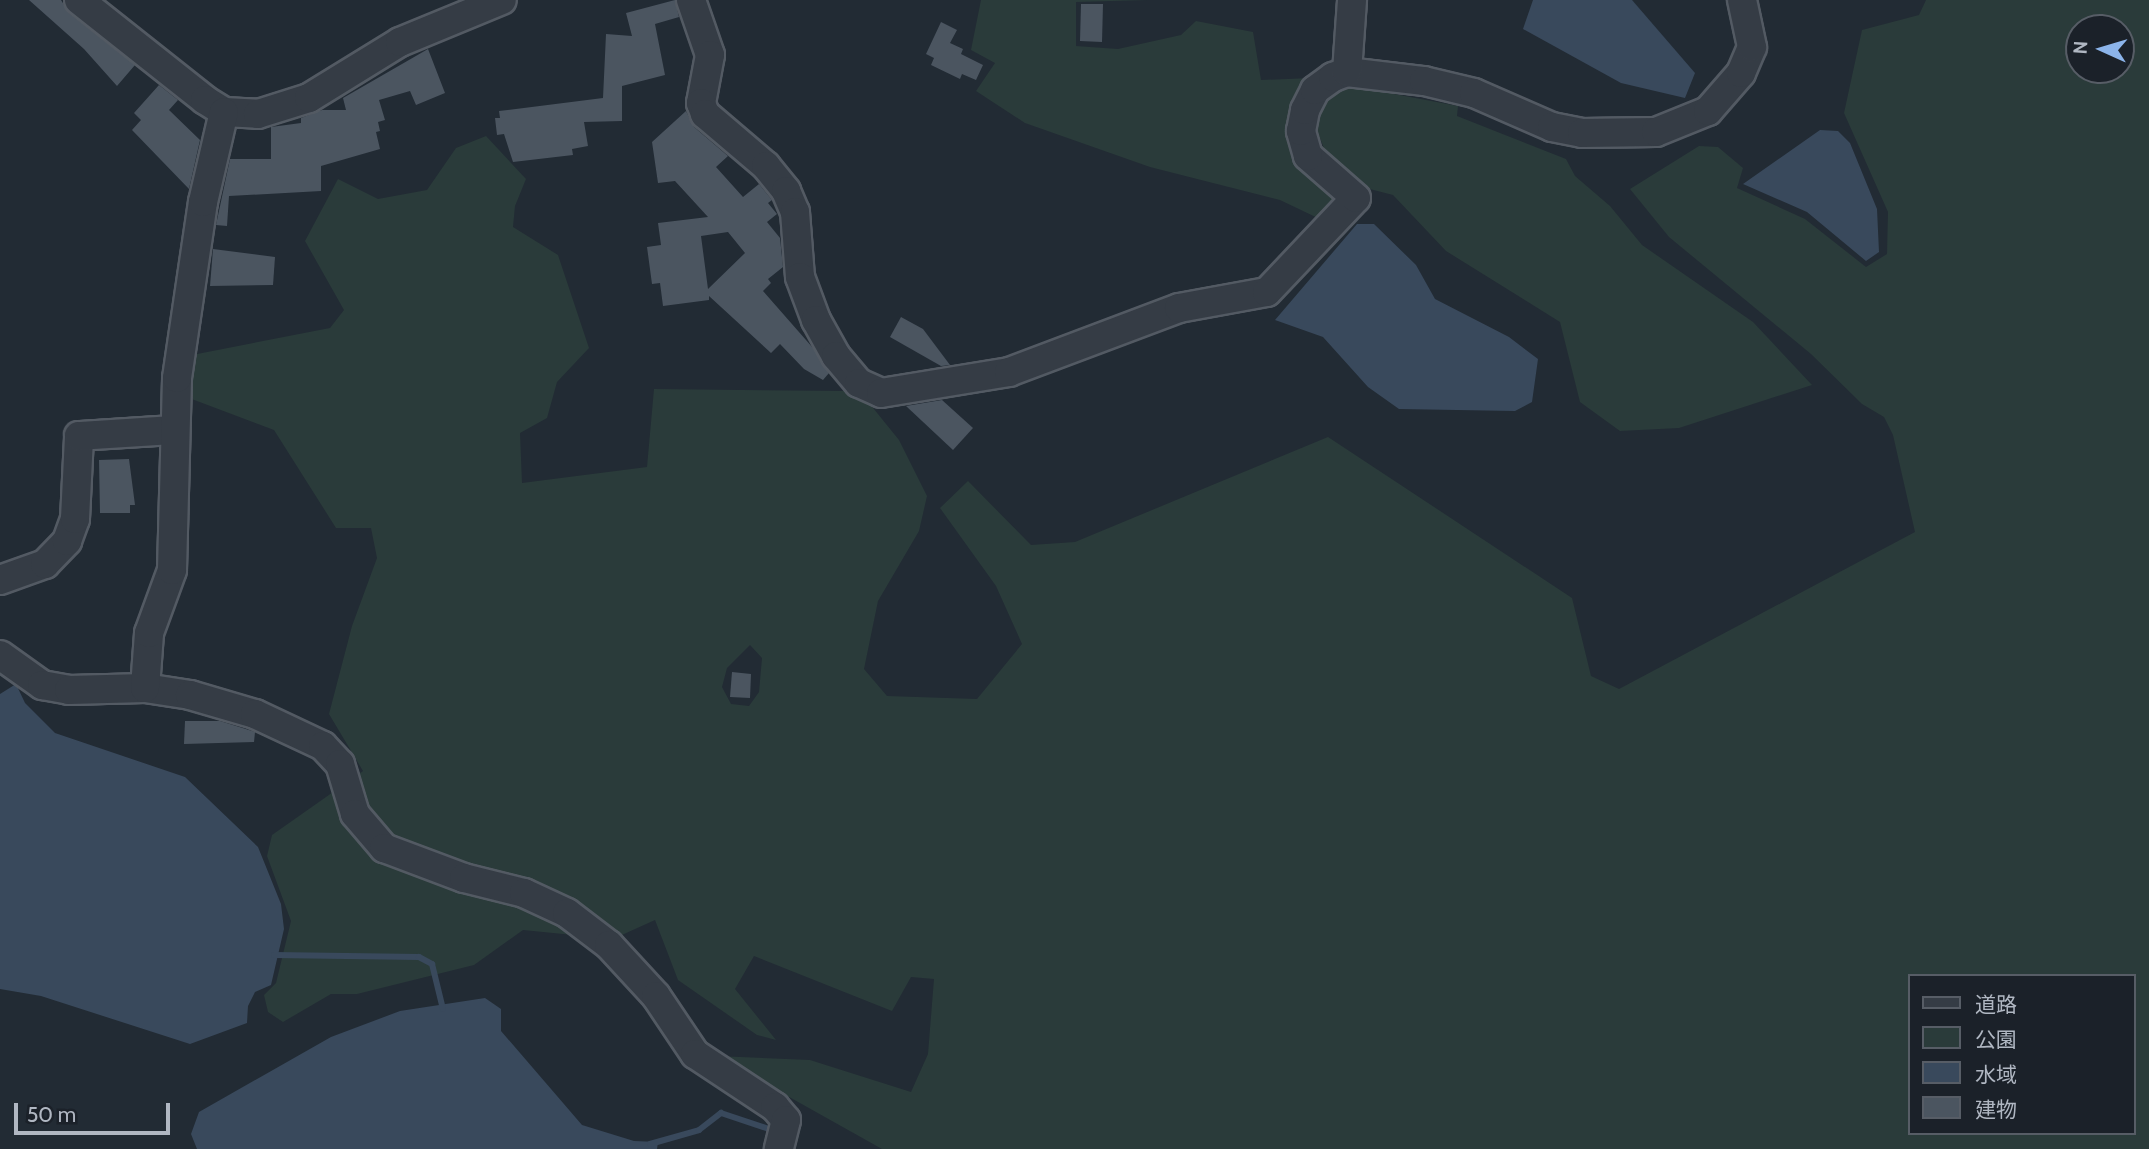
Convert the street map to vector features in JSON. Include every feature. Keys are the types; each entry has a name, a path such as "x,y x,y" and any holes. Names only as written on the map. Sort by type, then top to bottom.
{"street":[{"path":"79,0 224,112 258,114 281,110 362,68 400,42 502,0"},
{"path":"691,0 710,55 701,103 705,114 766,166 786,191 795,212 800,277 811,309 843,365 859,383 881,393 1009,372 1179,308 1267,292 1356,198 1308,156 1301,131 1305,110 1315,90 1347,72 1424,81 1474,93 1552,127 1582,133 1656,132 1708,111 1741,73 1752,47 1742,0"},
{"path":"1347,72 1352,0"},
{"path":"145,688 149,633 172,570 177,378 203,202 224,112"},
{"path":"0,580 45,564 67,541 75,519 79,436 175,430"},
{"path":"4,665 57,690 145,688 190,695 289,728 323,746 340,764 355,814 384,848 464,878 524,893 567,913 639,974 695,1054 775,1107 786,1120 781,1140"}],"green space":[{"path":"981,0 1148,0 1076,2 1076,46 1118,49 1181,35 1196,21 1253,32 1261,80 1311,78 1290,131 1343,199 1324,221 1280,200 1150,167 1025,123 976,91 995,63 971,50"},
{"path":"1926,0 2149,0 2149,1149 882,1149 716,1056 810,1060 911,1092 928,1054 934,979 911,977 892,1011 754,956 735,989 776,1040 757,1035 678,980 655,920 613,939 523,930 474,965 357,994 331,994 283,1022 268,1012 264,995 276,983 291,921 267,856 272,835 363,771 329,714 352,626 377,558 371,528 336,528 274,430 189,398 192,355 330,328 344,310 305,241 338,179 378,199 427,190 456,148 486,136 526,179 515,206 513,227 558,255 589,348 557,382 547,418 520,433 522,483 647,467 654,389 845,391 865,398 899,440 927,496 919,531 878,601 864,669 887,696 977,699 1022,644 996,586 940,508 968,481 1031,545 1075,542 1328,437 1572,598 1591,676 1619,689 1915,532 1893,435 1884,417 1862,404 1811,354 1669,237 1630,189 1699,146 1718,147 1743,168 1737,188 1805,219 1866,267 1887,254 1888,212 1844,113 1862,30 1919,15","holes":["750,645 762,658 759,692 749,706 731,704 722,687 727,668"]},
{"path":"1357,87 1458,106 1457,116 1566,159 1575,176 1610,206 1642,245 1753,322 1812,385 1679,428 1620,431 1580,402 1560,322 1446,251 1393,195 1362,187 1326,153 1315,126 1320,108 1340,91"}],"water":[{"path":"1533,0 1632,0 1695,73 1685,98 1621,83 1523,29"},
{"path":"1820,130 1838,131 1850,143 1877,209 1879,252 1866,261 1807,212 1743,184"},
{"path":"1357,224 1374,224 1416,265 1435,299 1509,337 1538,359 1532,402 1515,411 1399,409 1368,387 1323,337 1275,320"},
{"path":"16,684 25,703 55,733 185,777 258,847 281,904 284,929 271,985 255,992 248,1006 247,1023 190,1044 41,996 0,989 0,694"},
{"path":"485,998 501,1009 501,1031 582,1125 634,1141 658,1142 657,1149 197,1149 191,1134 199,1112 331,1037 400,1011"}],"building":[{"path":"29,0 61,0 69,13 135,65 117,86 84,49"},
{"path":"675,0 679,17 655,24 665,75 622,86 622,121 584,122 588,146 572,149 573,155 513,162 504,134 497,135 495,118 500,118 499,111 603,98 606,34 632,36 626,13"},
{"path":"1081,4 1103,4 1102,42 1080,41"},
{"path":"941,22 957,30 950,43 963,49 961,54 983,65 976,80 962,74 960,79 931,65 934,58 926,54"},
{"path":"428,49 445,93 416,105 410,91 379,100 385,120 378,122 380,131 376,132 380,149 321,166 321,191 229,196 227,226 216,225 230,159 271,159 271,127 301,123 301,118 322,110 346,110 343,98"},
{"path":"159,85 178,100 169,110 200,140 189,189 132,130 141,120 134,113"},
{"path":"686,111 694,127 728,156 716,167 743,197 759,184 772,200 768,203 777,214 767,222 780,238 783,267 768,279 771,283 763,291 813,348 829,373 823,380 804,369 780,344 771,353 709,296 709,300 663,306 660,283 652,284 647,247 661,245 658,223 708,217 675,181 658,183 652,142","holes":["728,232 745,253 708,289 701,236"]},
{"path":"213,249 275,257 273,285 210,286"},
{"path":"901,317 923,329 950,365 941,366 890,337"},
{"path":"942,400 973,428 953,450 906,406"},
{"path":"129,459 135,505 130,505 130,513 100,513 99,460"},
{"path":"732,672 751,674 750,698 730,697"},
{"path":"185,721 220,721 255,732 254,742 184,744"}],"waterway":[{"path":"274,955 419,957 432,964 443,1009"},
{"path":"650,1144 699,1130 721,1113 775,1131"}]}
